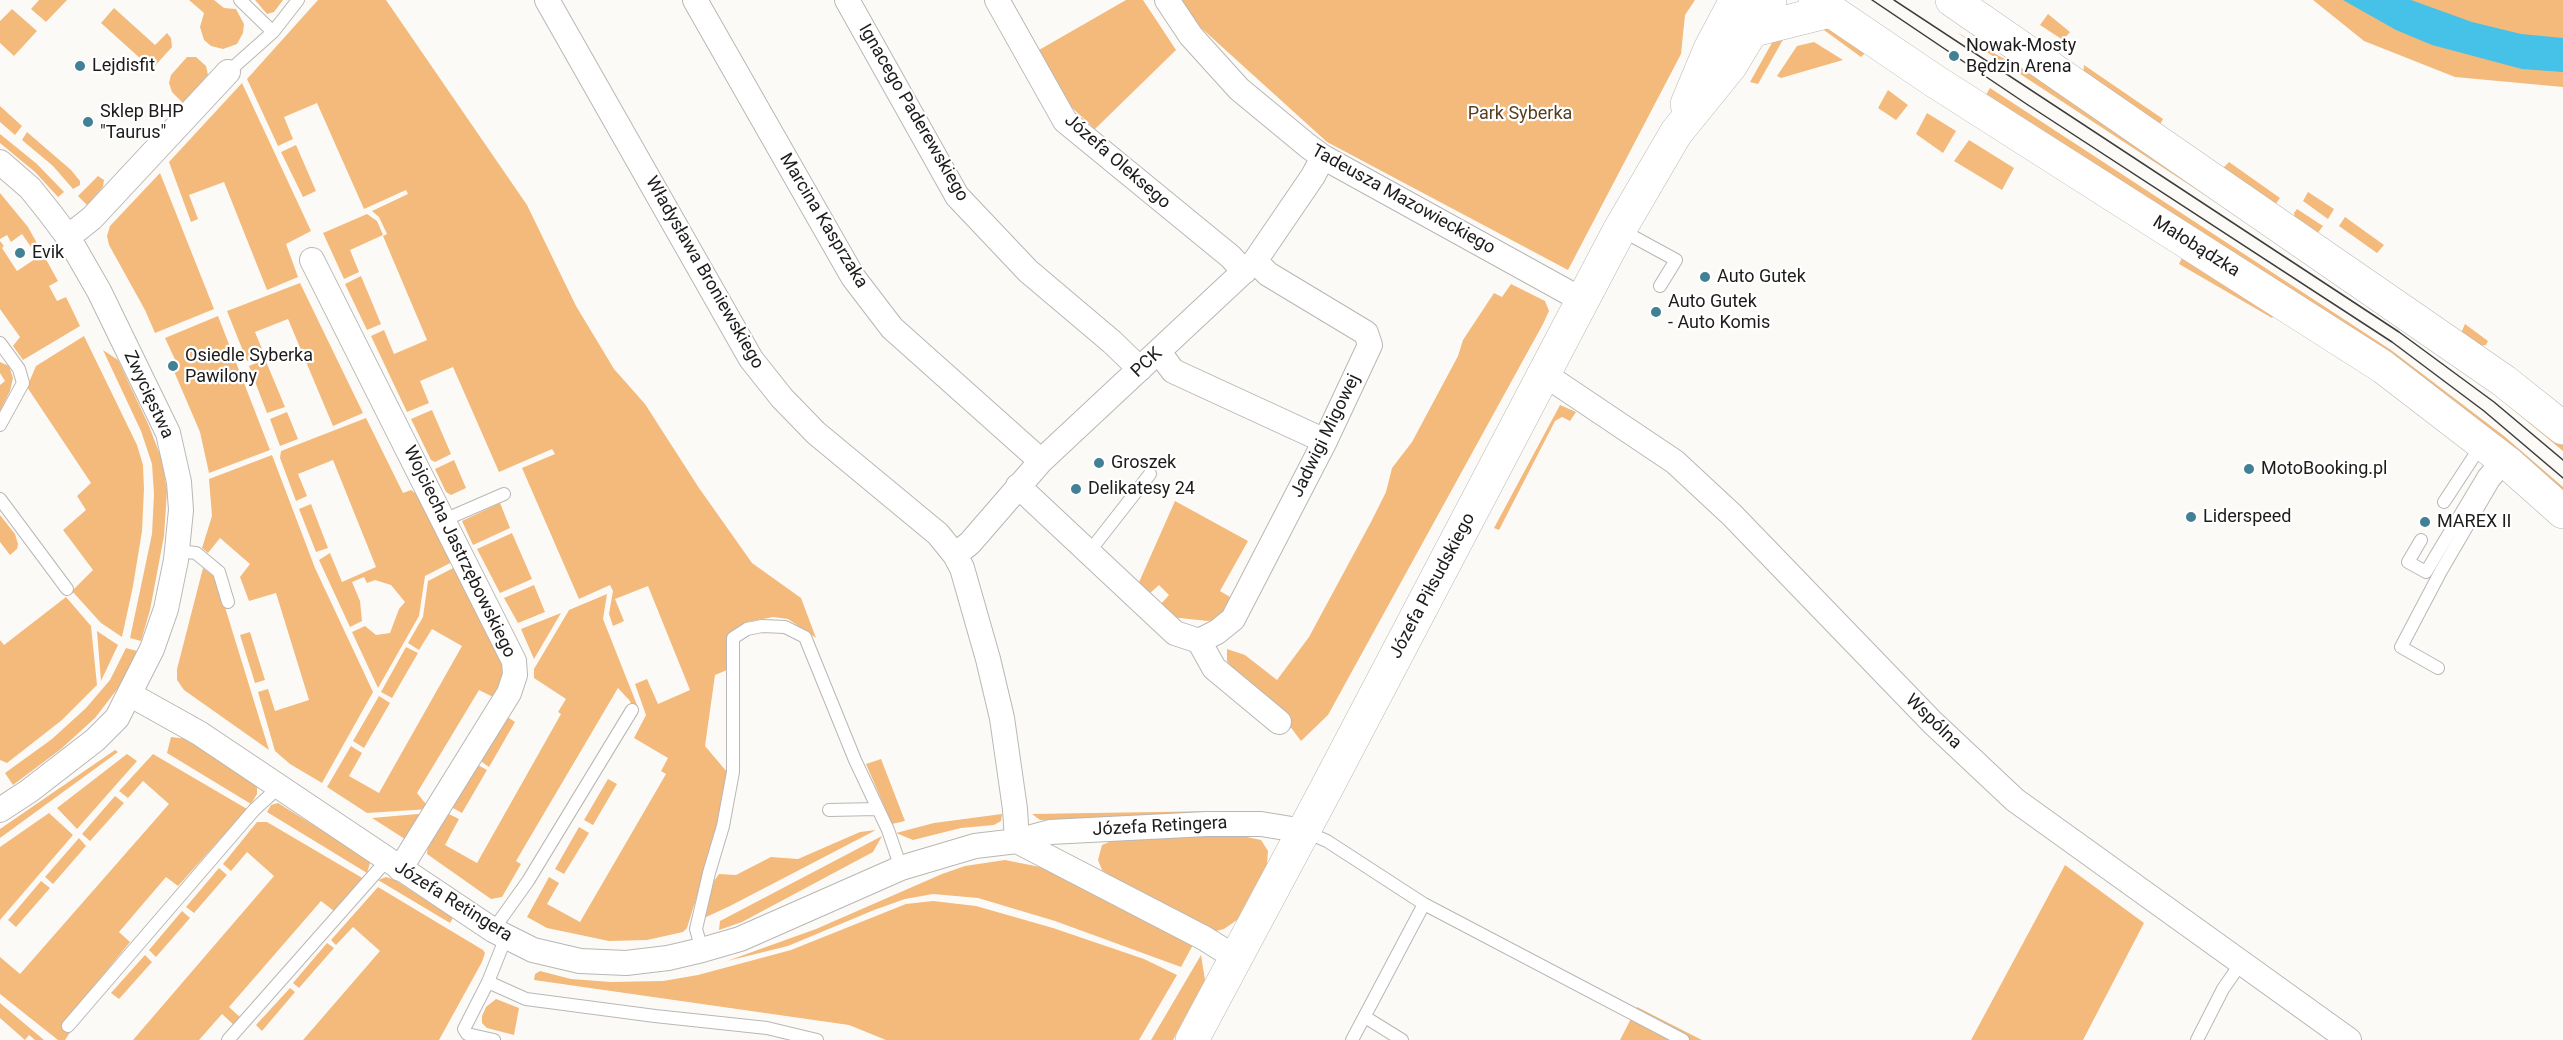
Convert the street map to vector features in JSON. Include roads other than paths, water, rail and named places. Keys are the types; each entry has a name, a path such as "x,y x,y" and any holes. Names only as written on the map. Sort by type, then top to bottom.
{"street":[{"name":"Władysława Broniewskiego","path":"547,0 751,359 782,398 816,433 938,534 955,555 962,568 982,637 1002,718 1015,809 1017,841"},
{"name":"Marcina Kasprzaka","path":"695,0 853,277 892,328 1041,461"},
{"name":"Ignacego Paderewskiego","path":"847,0 957,196 1028,271 1118,347 1140,369"},
{"name":"Józefa Oleksego","path":"997,0 1065,121 1231,257 1250,266"},
{"name":"Tadeusza Mazowieckiego","path":"1167,0 1191,36 1239,90 1276,122 1323,157 1582,300"},
{"name":"Józefa Piłsudskiego","path":"1192,1040 1620,229 1676,134 1731,65 1736,11 1770,0"},
{"path":"1952,0 2557,419"},
{"path":"1736,11 1823,5"},
{"name":"Małobądzka","path":"1823,5 1935,81 2383,367 2497,454 2563,512"},
{"path":"68,237 92,218 228,72"},
{"name":"PCK","path":"955,555 969,543 1041,461 1250,266 1313,176 1323,157"},
{"name":"Zwycięstwa","path":"0,162 30,188 68,237 99,291 168,433 179,482 182,510 166,609 152,649 131,695 117,718 95,740 29,791 0,810"},
{"name":"Wojciecha Jastrzębowskiego","path":"312,260 514,661 515,675 509,693 393,865"},
{"name":"Jadwigi Migowej","path":"1199,641 1217,632 1233,619 1325,441 1370,345 1366,333 1268,274 1250,266"},
{"path":"1159,352 1173,371 1325,441"},
{"name":"Wspólna","path":"1544,374 1675,462 1732,514 1932,722 2015,800 2349,1040"},
{"path":"1018,486 1175,633 1199,641 1214,668 1279,722"},
{"name":"Józefa Retingera","path":"131,695 199,733 499,934 534,950 600,963 626,963 668,958 740,939 901,868 975,846 1017,841 1050,832 1207,824 1262,824 1304,831"},
{"path":"1017,841 1204,938 1236,958"}],"lane":[{"path":"240,0 273,32"},
{"path":"228,72 273,32 298,0"},
{"path":"1620,229 1676,260 1660,286"},
{"path":"0,343 19,369 23,383 0,425"},
{"path":"2444,502 2497,454"},
{"path":"2421,540 2408,562 2426,572 2497,454"},
{"path":"2438,668 2401,646 2452,551 2493,482 2497,454"},
{"path":"1089,552 1150,474"},
{"path":"444,520 504,494"},
{"path":"0,500 67,589"},
{"path":"177,551 196,553 219,572 228,602"},
{"path":"702,950 696,929 723,826 733,772 733,638 747,629 762,626 785,627 805,637 901,868"},
{"path":"494,1040 467,1034 464,1029 488,982 499,934 528,881 632,710"},
{"path":"68,1026 254,810 279,787"},
{"path":"829,810 878,809"},
{"path":"1304,831 1327,841 1424,904 1683,1040"},
{"path":"228,1040 393,865"},
{"path":"1352,1040 1424,904"},
{"path":"2197,1040 2223,989 2241,963"},
{"path":"488,982 526,999 767,1028 817,1040"},
{"path":"1365,1017 1402,1040"}],"water":[{"path":"2343,0 2411,0 2472,22 2521,34 2563,38 2563,72 2522,69 2432,45 2396,30"}],"tram line":[{"path":"1872,0 2028,105 2392,342 2484,411 2563,478"},
{"path":"1894,0 2399,332 2494,402 2563,460"}],"place":[{"name":"Nowak-Mosty Będzin Arena","path":"1954,56"},
{"name":"Lejdisfit","path":"80,66"},
{"name":"Sklep BHP \"Taurus\"","path":"88,122"},
{"name":"Evik","path":"20,253"},
{"name":"Auto Gutek","path":"1705,277"},
{"name":"Auto Gutek - Auto Komis","path":"1656,312"},
{"name":"Osiedle Syberka Pawilony","path":"173,366"},
{"name":"Groszek","path":"1099,463"},
{"name":"MotoBooking.pl","path":"2249,469"},
{"name":"Delikatesy 24","path":"1076,489"},
{"name":"Liderspeed","path":"2191,517"},
{"name":"MAREX II","path":"2425,522"}],"park label":[{"name":"Park Syberka","path":"1520,114"}]}
